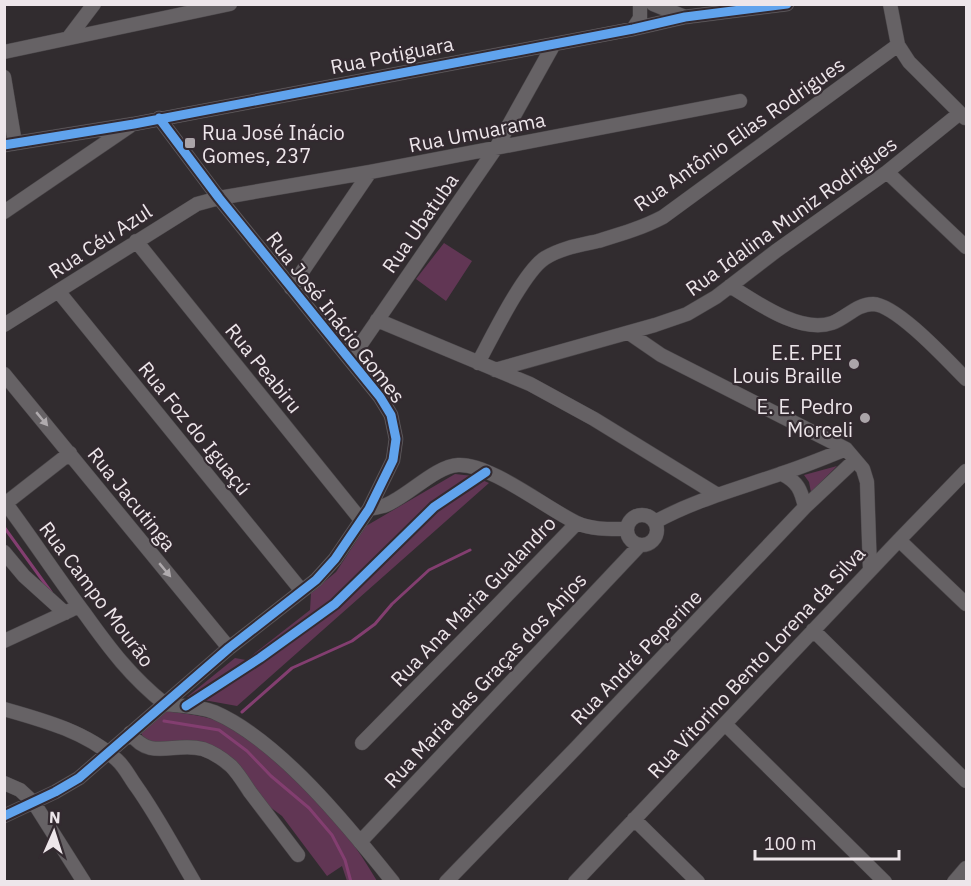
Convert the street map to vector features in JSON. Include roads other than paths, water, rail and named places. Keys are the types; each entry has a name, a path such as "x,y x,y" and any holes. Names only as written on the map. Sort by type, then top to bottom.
{"street":[{"path":"69,37 94,4"},
{"path":"4,52 209,6 230,4"},
{"path":"633,29 640,18 640,4"},
{"path":"653,4 685,17"},
{"name":"Rua Potiguara","path":"10,144 134,124 633,29 685,17 787,4"},
{"path":"890,4 898,45 909,62 963,116"},
{"name":"Rua Ubatuba","path":"350,360 496,148 554,44"},
{"name":"Rua Antônio Elias Rodrigues","path":"478,363 511,303 532,270 543,259 557,252 641,228 663,217 898,45"},
{"path":"4,77 10,144"},
{"name":"Rua Umuarama","path":"219,198 370,172 740,101"},
{"name":"Rua Idalina Muniz Rodrigues","path":"495,370 629,333 687,314 730,286 963,116"},
{"name":"Rua José Inácio Gomes","path":"4,816 34,803 79,778 229,648 316,580 335,559 365,515 393,460 396,440 391,415 350,360 219,198 159,118"},
{"path":"4,212 134,124"},
{"path":"291,288 370,172"},
{"path":"887,172 966,247"},
{"name":"Rua Céu Azul","path":"4,325 197,204 219,198"},
{"name":"Rua Peabiru","path":"136,241 365,515"},
{"path":"730,286 769,309 792,320 813,326 831,323 859,307 873,304 884,307 898,314 966,379"},
{"name":"Rua Foz do Iguaçú","path":"58,291 302,590"},
{"path":"377,320 530,384 594,419 716,494"},
{"path":"629,333 661,355 850,455 863,469 867,482 870,570"},
{"name":"Rua Jacutinga","path":"4,374 229,648"},
{"path":"5,502 70,453"},
{"path":"655,522 716,494 850,455"},
{"name":"Rua André Peperine","path":"446,882 805,507 850,455"},
{"path":"365,515 435,474 457,464 471,466 491,474 577,523"},
{"name":"Rua Vitorino Bento Lorena da Silva","path":"575,882 966,471"},
{"path":"782,474 796,482 801,490 805,507"},
{"name":"Rua Campo Mourão","path":"5,502 118,660 141,685 165,704"},
{"path":"639,515 648,516 655,522 657,532 653,541 640,545 632,541 627,529 631,520 639,515"},
{"name":"Rua Ana Maria Gualandro","path":"362,743 577,523 600,529 627,529"},
{"path":"899,540 966,604"},
{"name":"Rua Maria das Graças dos Anjos","path":"360,842 640,545"},
{"path":"4,552 24,576 65,613"},
{"path":"4,641 79,606"},
{"path":"813,630 966,781"},
{"path":"165,704 213,712 256,738 309,785 393,882"},
{"path":"4,709 53,724 82,737 120,762 194,882"},
{"path":"725,724 885,882"},
{"path":"130,733 137,743 145,748 202,749 216,755 231,766 298,855"},
{"path":"4,783 20,790 34,803 84,882"},
{"path":"634,819 698,882"},
{"path":"954,882 966,868"}],"waterway":[{"path":"4,527 51,592"},
{"path":"242,712 292,668 352,641 375,624 392,604 429,570 470,550"},
{"path":"164,721 219,730 247,751 271,776 309,808 332,835 345,860 351,882"}],"place":[{"name":"Rua José Inácio Gomes, 237","path":"190,143"},
{"name":"E.E. PEI Louis Braille","path":"854,364"},
{"name":"E. E. Pedro Morceli","path":"865,418"}]}
